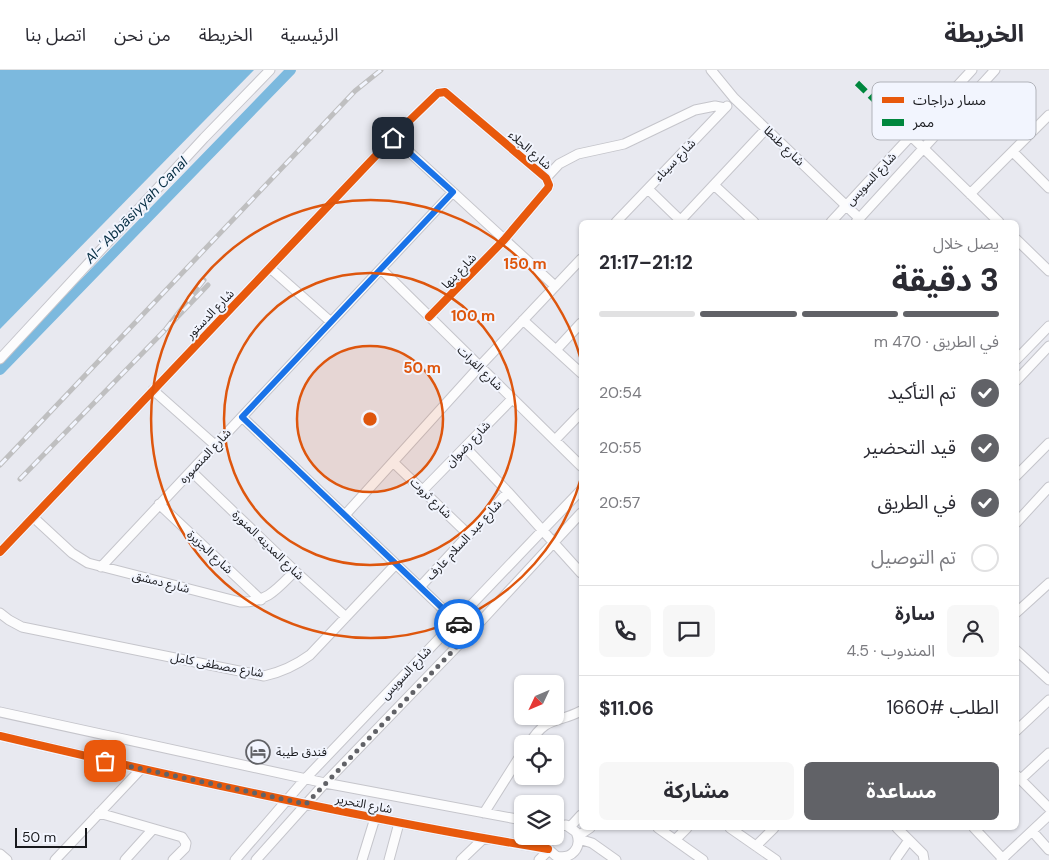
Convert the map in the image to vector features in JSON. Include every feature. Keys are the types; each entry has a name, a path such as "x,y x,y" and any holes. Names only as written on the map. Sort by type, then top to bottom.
{"street":[{"path":"0,359 204,138 270,70"},
{"name":"شارع طنطا","path":"711,70 734,98 846,206 857,220"},
{"name":"شارع السويس","path":"961,82 972,70"},
{"name":"شارع السويس","path":"984,82 995,70"},
{"name":"شارع الجلاء","path":"438,93 445,92 449,94 548,181 548,188 504,240"},
{"name":"شارع الدستور","path":"0,552 438,93"},
{"name":"شارع سيناء","path":"618,220 734,98"},
{"path":"546,178 559,164 578,154 624,144 695,110 715,106 725,108"},
{"path":"1036,128 1049,115"},
{"path":"683,220 766,129"},
{"path":"393,138 555,286"},
{"name":"شارع السويس","path":"833,220 907,140"},
{"path":"915,140 997,220"},
{"name":"شارع السويس","path":"859,220 932,140"},
{"path":"970,194 1025,140"},
{"path":"1013,152 1049,188"},
{"path":"714,185 752,220"},
{"path":"648,189 679,220"},
{"name":"شارع المنصوره","path":"101,567 453,192"},
{"name":"شارع بنها","path":"429,318 504,240"},
{"path":"1019,242 1049,271"},
{"path":"344,515 579,261"},
{"path":"270,268 331,322"},
{"name":"شارع الفرات","path":"380,269 579,464"},
{"path":"523,320 579,371"},
{"path":"556,350 579,326"},
{"path":"1019,357 1049,326"},
{"path":"1019,378 1049,346"},
{"path":"153,390 215,445"},
{"name":"شارع رضوان","path":"424,490 512,399"},
{"path":"555,440 579,415"},
{"path":"242,417 469,634"},
{"path":"1019,473 1049,443"},
{"path":"465,448 508,492 579,572"},
{"name":"شارع ثروت","path":"393,462 469,535"},
{"name":"شارع المدينه المنورة","path":"191,471 346,617"},
{"path":"1019,520 1049,487"},
{"name":"شارع عبد السلام عارف","path":"420,587 508,492"},
{"name":"شارع السويس","path":"235,860 306,778 579,492"},
{"name":"شارع الجزيرة","path":"159,504 261,600"},
{"name":"شارع السويس","path":"256,860 325,783 469,634 579,516"},
{"name":"شارع دمشق","path":"33,517 72,553 88,563 240,602 261,600"},
{"name":"شارع مصطفى كامل","path":"0,613 22,626 264,676 296,665 310,655 396,564"},
{"path":"261,600 274,592 296,571"},
{"path":"1019,610 1049,583"},
{"path":"1019,652 1048,676"},
{"path":"1019,728 1049,700"},
{"name":"شارع التحرير","path":"0,712 325,783 514,819"},
{"path":"535,735 546,724 579,712"},
{"name":"شارع التحرير","path":"0,736 140,770 399,823 549,849"},
{"path":"1049,753 1019,777 1049,808"},
{"path":"484,813 514,766"},
{"path":"55,860 140,770"},
{"path":"99,813 182,837 186,843 185,848 173,860"},
{"path":"976,830 1003,859 1049,815"},
{"path":"570,827 579,817"},
{"path":"362,860 375,818"},
{"path":"390,860 399,823"},
{"path":"564,826 570,827 579,838 592,843 616,860"},
{"path":"130,858 153,829"},
{"path":"549,849 565,858 575,852 579,838 588,830"},
{"path":"661,830 703,860"},
{"path":"675,840 685,830"},
{"path":"733,830 776,860"},
{"path":"756,846 772,830"},
{"path":"899,830 923,854 924,860"},
{"path":"1032,832 1049,850"},
{"path":"461,860 484,838"},
{"path":"895,860 909,840"},
{"path":"540,860 549,849 548,845"},
{"path":"0,854 7,860"}],"water":[{"path":"0,70 254,70 0,329"}],"waterway":[{"name":"Al-ʿAbbāsiyyah Canal","path":"0,370 291,70"}],"railway":[{"path":"0,465 355,91 381,70"},
{"path":"204,280 165,330 208,285"},
{"path":"20,479 165,330"}],"marked path":[{"path":"857,83 872,98"}],"cycle path":[{"path":"0,552 404,126 438,93 445,92 546,178 549,185 504,240 429,317"},
{"path":"0,736 273,797 410,825 548,849"}],"way so far":[{"path":"105,761 306,804 469,634 459,624"}],"place":[{"name":"فندق طيبة","path":"258,752"}],"route":[{"path":"393,138 453,192 242,417 459,624"}]}
